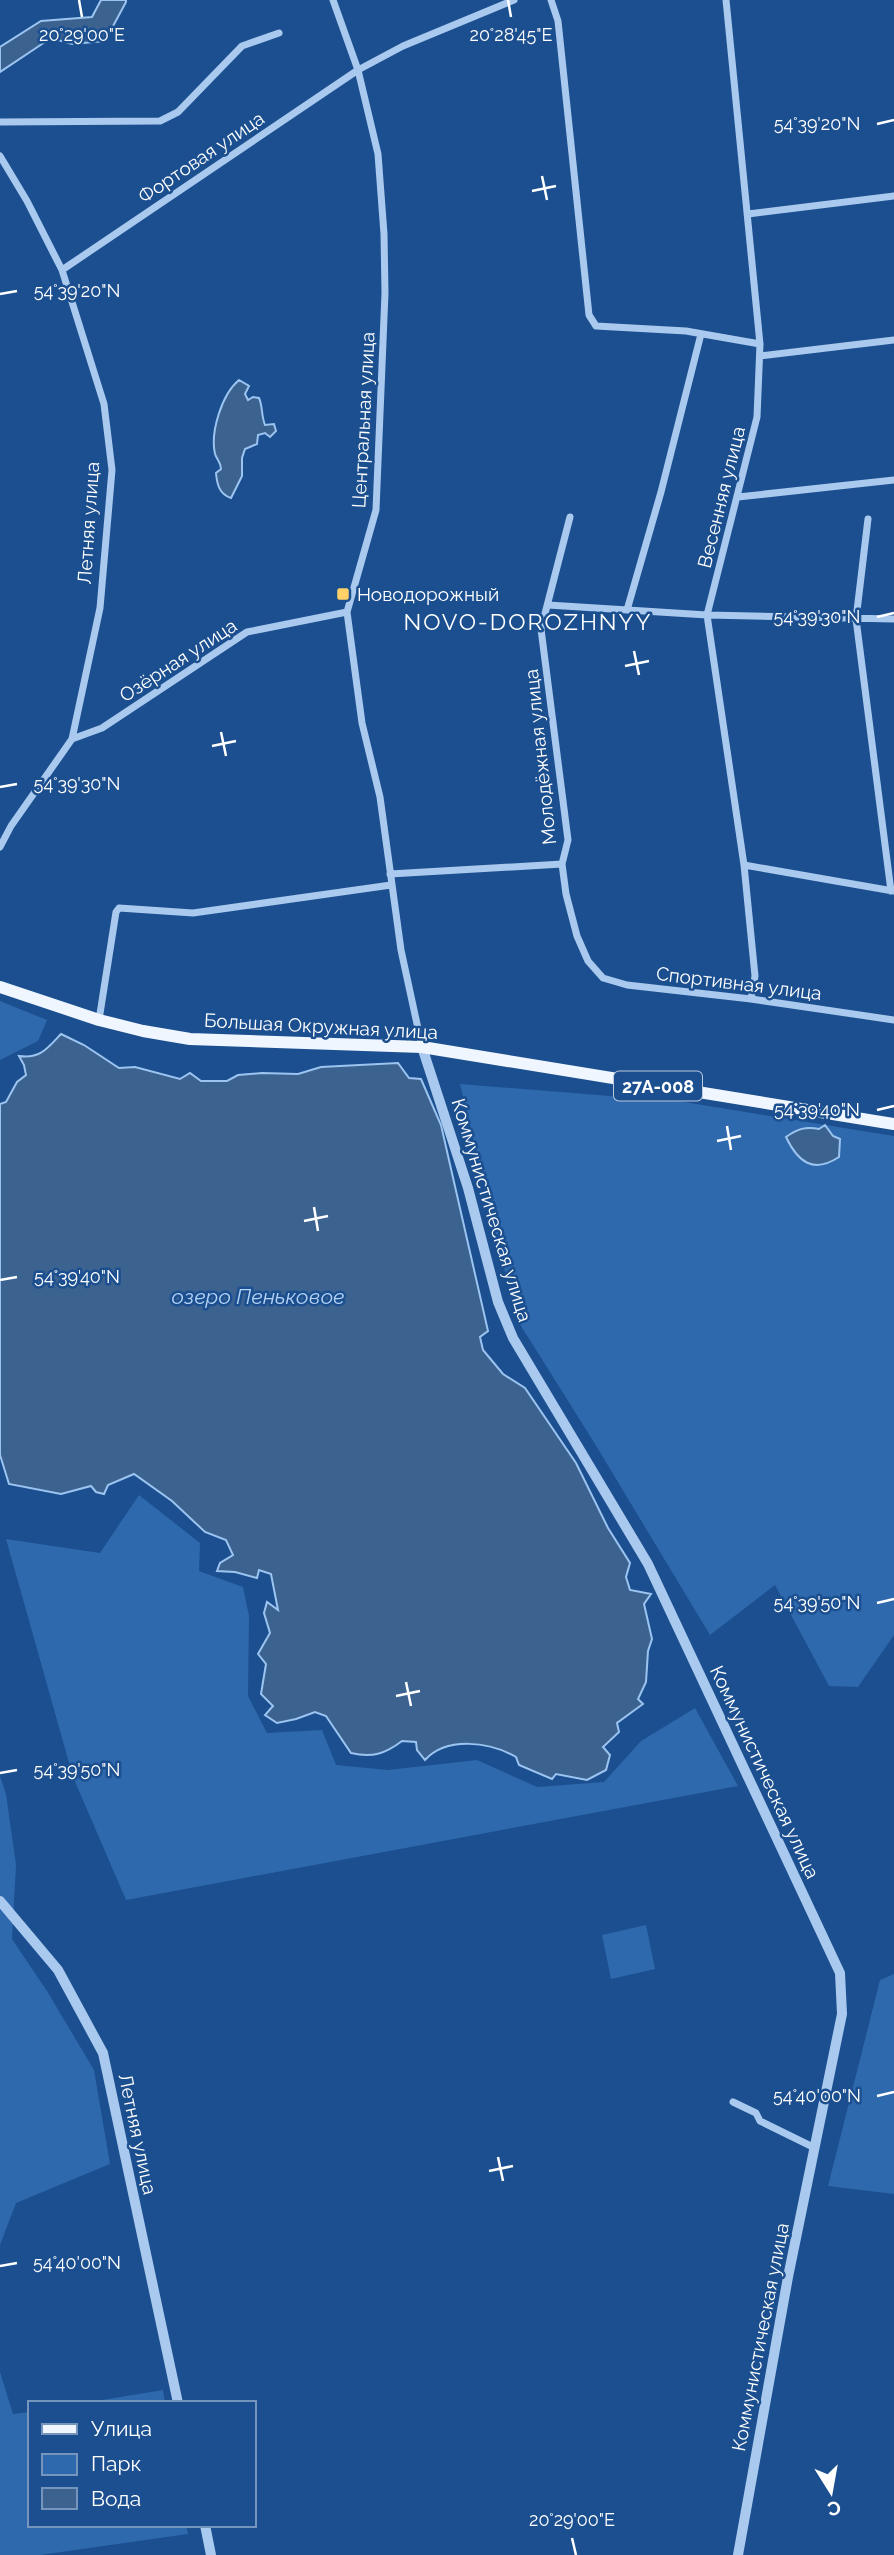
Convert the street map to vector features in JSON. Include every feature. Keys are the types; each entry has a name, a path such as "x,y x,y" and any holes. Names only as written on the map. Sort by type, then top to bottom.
{"main road":[{"name":"Большая Окружная улица","path":"0,987 99,1020 190,1039 422,1047 894,1124"}],"street":[{"name":"Центральная улица","path":"333,0 358,70 378,154 384,234 385,293 376,510 347,612 362,723 380,797 401,950 422,1047"},
{"name":"Фортовая улица","path":"62,270 358,70 403,46 514,0"},
{"path":"551,0 558,21 589,315 596,326 686,331 760,344"},
{"name":"Весенняя улица","path":"726,0 760,355 757,417 707,615 744,865 755,976 751,999"},
{"path":"0,122 160,121 177,111 242,46 279,33"},
{"name":"Летняя улица","path":"0,156 27,201 62,270 104,404 112,470 100,608 72,739 11,826 0,847"},
{"path":"748,214 894,196"},
{"path":"627,610 701,334"},
{"path":"760,355 894,340"},
{"path":"737,497 894,480"},
{"name":"Молодёжная улица","path":"570,517 541,629 568,840 562,864 566,894 577,936 588,961"},
{"path":"744,865 893,891 856,619 868,519"},
{"path":"548,605 707,615 894,619"},
{"name":"Озёрная улица","path":"72,739 102,728 247,632 347,612"},
{"name":"Молодёжная улица","path":"390,874 562,864"},
{"path":"99,1020 116,912 119,908 193,913 391,885"},
{"name":"Спортивная улица","path":"588,961 603,978 627,985 751,999 894,1020"},
{"name":"Коммунистическая улица","path":"422,1047 468,1188 498,1302 513,1338 648,1564 841,1973 842,2014 737,2555"},
{"name":"Летняя улица","path":"0,1901 58,1970 103,2053 178,2401"},
{"path":"733,2102 756,2113 760,2121 815,2148"},
{"path":"205,2527 211,2555"}],"green space":[{"path":"0,1001 47,1020 38,1041 0,1060"},
{"path":"460,1084 684,1102 894,1136 894,1635 858,1687 829,1686 775,1585 710,1635 516,1318"},
{"path":"139,1495 200,1543 199,1571 243,1587 249,1616 248,1696 267,1733 322,1730 336,1765 388,1770 477,1760 537,1787 604,1782 641,1741 695,1708 738,1786 126,1900 73,1777 6,1539 100,1553"},
{"path":"0,1776 6,1794 16,1865 12,1939 94,2070 110,2164 16,2203 0,2245"},
{"path":"646,1925 655,1969 611,1979 602,1935"},
{"path":"894,1974 894,2194 828,2186 880,1980"},
{"path":"0,2372 13,2414 28,2412 28,2527 186,2527 188,2534 40,2555 0,2555"},
{"path":"163,2390 165,2401 96,2401"}],"water":[{"path":"101,0 126,0 105,41 72,44 51,38 0,72 0,47 41,21 92,17"},
{"path":"239,380 249,386 245,394 248,400 259,398 265,425 274,424 276,431 270,437 265,433 258,435 257,444 245,449 242,476 231,498 221,491 218,485 216,473 221,467 215,454 214,435 227,394"},
{"name":"озеро Пеньковое","path":"61,1034 84,1045 119,1068 135,1067 180,1079 190,1073 201,1081 227,1081 238,1075 298,1074 321,1067 398,1063 409,1078 421,1079 441,1125 488,1331 480,1337 483,1350 503,1374 525,1388 576,1463 608,1528 630,1563 626,1577 630,1590 651,1594 644,1604 652,1639 648,1651 646,1682 638,1699 643,1704 617,1723 619,1732 603,1747 610,1755 606,1770 587,1780 556,1774 552,1779 519,1765 516,1757 506,1752 469,1744 445,1747 425,1760 417,1750 416,1742 402,1741 378,1754 351,1753 326,1716 315,1712 277,1723 265,1715 273,1706 261,1694 266,1664 258,1654 270,1633 264,1613 267,1602 278,1610 271,1574 259,1570 257,1578 235,1572 217,1571 220,1563 233,1555 226,1540 205,1532 172,1501 134,1474 108,1485 104,1494 96,1492 91,1486 61,1494 9,1484 0,1455 0,1104 6,1102 17,1082 26,1075 19,1056 38,1054"},
{"path":"825,1125 833,1136 840,1139 839,1157 821,1165 807,1163 796,1153 786,1137 802,1129 819,1129"}],"place":[{"name":"Новодорожный","path":"343,594"}],"district":[{"name":"NOVO-DOROZHNYY","path":"528,621"}]}
